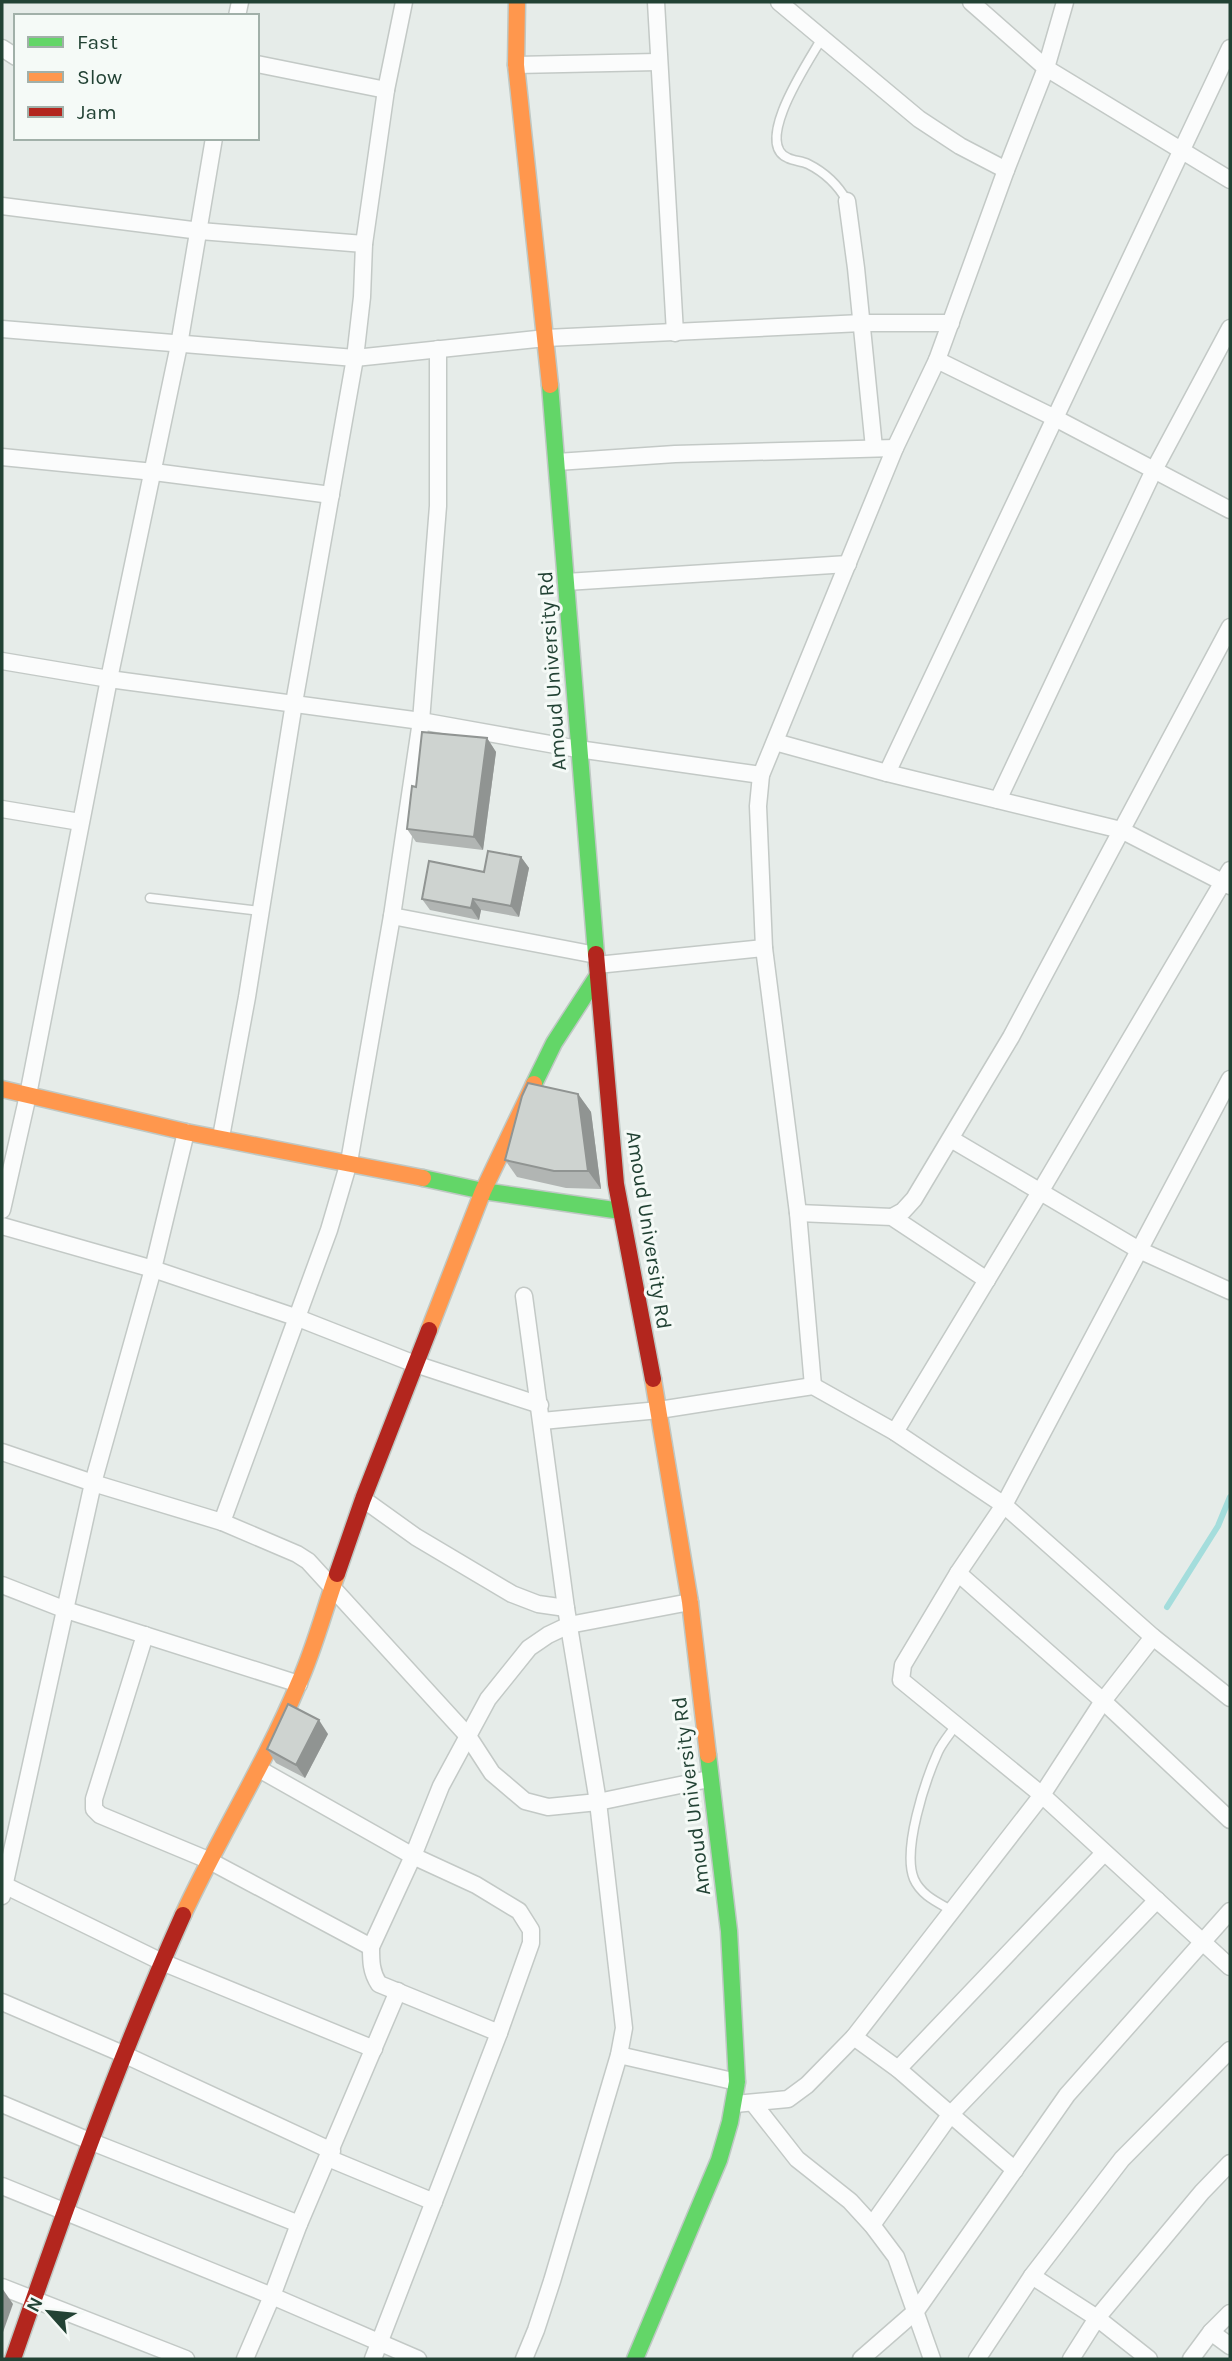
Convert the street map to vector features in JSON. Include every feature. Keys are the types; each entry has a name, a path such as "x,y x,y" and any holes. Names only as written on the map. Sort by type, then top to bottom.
{"street":[{"path":"221,1137 355,358 362,297 364,244 386,90 404,2"},
{"name":"Amoud University Rd","path":"517,2 516,65 546,338 616,1184 659,1410 690,1602 729,1931 737,2082 726,2142 635,2359"},
{"path":"656,2 657,62 668,190 675,333"},
{"path":"779,2 919,119 960,146 1006,170"},
{"path":"971,2 1046,68 1230,180"},
{"path":"813,1386 798,1213 764,948 758,806 761,775 895,448 937,360 1046,68 1065,2"},
{"path":"887,773 1230,48"},
{"path":"516,65 657,62"},
{"path":"259,64 386,90"},
{"path":"2,1210 28,1095 109,679 154,472 200,231 214,140"},
{"path":"847,201 874,448"},
{"path":"6,203 200,231 364,244"},
{"path":"2,329 355,358 546,338 862,323 951,323"},
{"path":"998,800 1154,470 1230,328"},
{"path":"222,1522 298,1318 349,1163 392,916 421,720 438,506 438,349"},
{"path":"937,360 1055,418 1230,510"},
{"path":"557,462 675,454 895,448"},
{"path":"2,457 154,472 331,495"},
{"path":"566,582 848,564"},
{"path":"798,1213 891,1217 903,1211 914,1199 1011,1037 1230,627"},
{"path":"2,661 109,679 421,720 578,749 761,775"},
{"path":"775,742 887,773 1121,830 1228,879 895,1432"},
{"path":"2,809 80,822"},
{"path":"392,916 597,965 764,948"},
{"path":"13,2359 123,2054 208,1860 259,1769 299,1684 363,1499 483,1191 554,1043 597,965"},
{"path":"1230,1079 1004,1505 958,1573 903,1665 901,1680 1042,1795 1230,1967"},
{"path":"2,1089 186,1132 483,1191 621,1211"},
{"path":"186,1132 153,1269 93,1483 3,1888 162,1962 373,2049"},
{"path":"951,1139 1139,1250 1230,1291"},
{"path":"891,1217 987,1280"},
{"path":"2,1226 153,1269 298,1318 541,1413 659,1410 813,1386 895,1432 1004,1505 1153,1637 1230,1698"},
{"path":"524,1296 566,1608 598,1802 624,2028 619,2055 549,2291 524,2359"},
{"path":"2,1452 222,1522 297,1554 320,1573 468,1736 492,1773 525,1801 548,1807 598,1802 709,1779"},
{"path":"363,1499 416,1537 512,1594 538,1604 566,1608"},
{"path":"958,1573 1103,1701 1230,1819"},
{"path":"2,1585 66,1610 299,1684"},
{"path":"499,2033 379,1984 371,1963 371,1947 441,1786 488,1699 529,1648 548,1634 569,1625 690,1602"},
{"path":"145,1635 94,1799 94,1809 100,1815 208,1860 371,1947"},
{"path":"735,2104 788,2099 807,2085 854,2036 1042,1795 1103,1701 1153,1637"},
{"path":"259,1769 412,1856 476,1885 519,1911 531,1930 531,1943 499,2033 373,2359"},
{"path":"898,2069 1104,1853"},
{"path":"872,2225 950,2115 1157,1900"},
{"path":"861,2359 916,2311 1067,2095 1230,1911"},
{"path":"245,2359 398,1991"},
{"path":"2,2002 123,2054 434,2202"},
{"path":"854,2036 898,2069 1015,2170"},
{"path":"977,2359 1032,2276 1122,2159 1230,2050"},
{"path":"619,2055 737,2082"},
{"path":"753,2103 797,2159 850,2201 896,2257 932,2359"},
{"path":"2,2104 299,2224"},
{"path":"1071,2359 1097,2318 1202,2192 1230,2163"},
{"path":"2,2186 272,2296 418,2359"},
{"path":"1032,2276 1097,2318 1149,2359"},
{"path":"2,2287 186,2359"},
{"path":"1191,2359 1211,2332 1230,2314"},
{"path":"1211,2332 1230,2346"}],"lane":[{"path":"822,38 785,102 776,133 778,150 785,157 808,164 830,178 841,189 847,201"},
{"path":"150,898 261,911"},
{"path":"951,1910 924,1894 915,1881 910,1864 923,1788 939,1749 956,1724"}],"building":[{"path":"422,732 487,738 474,837 407,829 412,786 416,787"},
{"path":"488,851 521,857 511,906 473,899 471,908 422,899 429,861 484,872"},
{"path":"528,1083 578,1094 588,1171 554,1171 505,1160"},
{"path":"288,1704 319,1720 296,1765 267,1749"}],"waterway":[{"path":"1167,1607 1218,1526 1230,1497"}],"traffic: fast":[{"path":"550,385 596,954"},
{"path":"534,1084 554,1043 598,975"},
{"path":"423,1178 483,1191 621,1211"},
{"path":"635,2359 719,2160 730,2122 737,2082 729,1931 708,1755"}],"traffic: slow":[{"path":"517,2 516,65 550,385"},
{"path":"429,1330 483,1191 534,1084"},
{"path":"2,1089 186,1132 423,1178"},
{"path":"653,1379 690,1602 708,1755"},
{"path":"183,1915 285,1714 309,1658 337,1574"}],"traffic: jam":[{"path":"596,954 616,1184 653,1379"},
{"path":"337,1574 363,1499 429,1330"},
{"path":"13,2359 114,2080 183,1915"}]}
